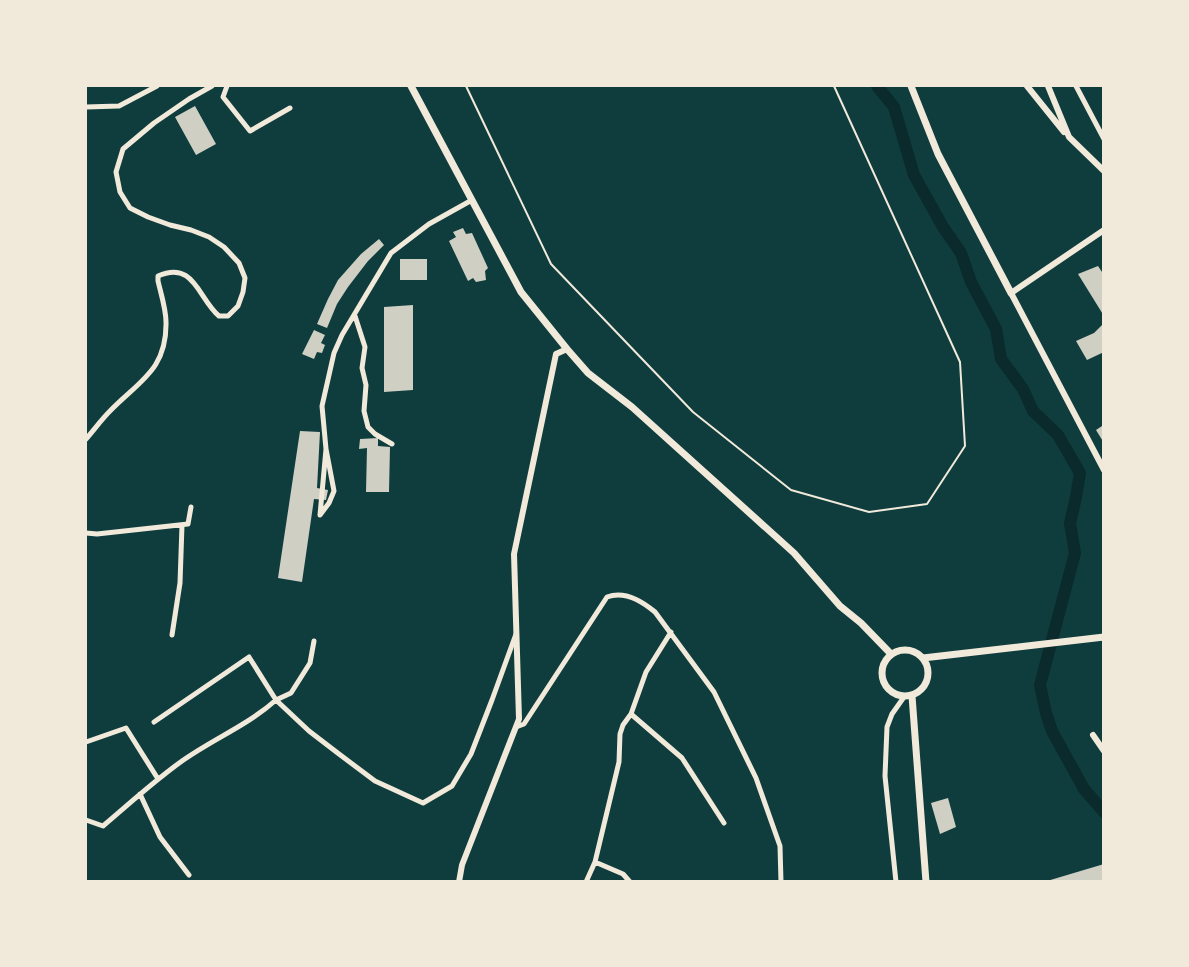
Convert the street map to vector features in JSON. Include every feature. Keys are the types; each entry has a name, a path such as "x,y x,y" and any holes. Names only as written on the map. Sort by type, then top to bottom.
{"main road":[{"path":"411,86 521,292 567,350 588,373 632,407 794,553 840,606 861,623 891,654"},
{"path":"911,86 938,154 1011,294"},
{"path":"923,658 1104,637"},
{"path":"897,651 911,651 923,658 928,672 924,687 919,692 908,696 897,696 886,687 882,681 882,666 891,654 897,651"},
{"path":"908,696 926,882"}],"street":[{"path":"86,108 119,106 157,86"},
{"path":"86,439 110,411 146,379 159,361 166,321 158,276 168,271 179,272 188,277 198,287 211,309 219,316 228,316 238,306 243,292 244,278 239,263 224,247 208,237 148,218 130,208 120,192 116,172 123,149 154,123 212,86"},
{"path":"227,86 223,97 250,131 290,108"},
{"path":"1027,86 1069,137 1104,171"},
{"path":"1048,86 1069,137"},
{"path":"1076,86 1104,139"},
{"path":"326,449 320,515 334,491 326,449 322,406 334,353 342,335 391,253 429,224 472,200"},
{"path":"1104,230 1011,294 1104,470"},
{"path":"355,316 365,347 362,368 366,385 364,411 368,427 375,435 392,444"},
{"path":"459,882 462,865 519,719 514,555 556,354 567,350"},
{"path":"86,533 97,534 188,524 191,507"},
{"path":"172,635 180,583 182,525"},
{"path":"516,727 524,724 607,597 616,594 644,603 655,612 714,693 756,778 780,846 781,882"},
{"path":"586,882 595,862 619,762 620,734 623,725 632,714 646,672 670,632"},
{"path":"154,722 249,657 276,700 317,737 375,781 423,803 452,786 471,754 516,634"},
{"path":"86,820 103,826 182,761 260,715 276,700 291,693 310,663 314,641"},
{"path":"896,882 885,776 887,727 892,714 908,696"},
{"path":"632,714 682,758 724,823"},
{"path":"86,742 126,728 158,779"},
{"path":"1093,735 1104,751"},
{"path":"140,794 160,837 189,875"},
{"path":"595,862 623,874 630,882"}],"path":[{"path":"466,86 551,264 693,412 791,490 869,512 927,504 965,446 960,362 834,86"}],"building":[{"path":"195,106 216,144 196,155 175,117"},
{"path":"463,228 466,234 472,233 488,268 485,271 486,280 476,282 473,278 468,281 449,241 456,237 453,232"},
{"path":"379,239 384,245 348,287 337,304 327,328 317,324 338,280 361,254"},
{"path":"400,259 427,259 427,280 400,280"},
{"path":"1098,266 1104,275 1104,316 1078,274"},
{"path":"413,305 413,390 384,392 384,307"},
{"path":"1104,323 1104,352 1087,360 1076,341 1094,333"},
{"path":"314,330 325,335 321,343 325,345 322,353 317,352 314,359 302,354"},
{"path":"1102,426 1104,428 1104,443 1096,430"},
{"path":"300,431 320,432 317,488 328,490 326,500 314,499 302,582 278,578"},
{"path":"378,438 378,446 390,447 389,492 366,492 367,448 359,449 360,439"},
{"path":"948,798 956,827 940,834 931,803"},
{"path":"1104,864 1104,881 1047,882 1047,881"}],"waterway":[{"path":"877,86 894,107 914,175 943,227 961,253 971,282 996,329 1001,359 1023,389 1033,411 1058,435 1080,473 1070,523 1075,553 1040,685 1052,731 1084,789 1104,812"}]}
